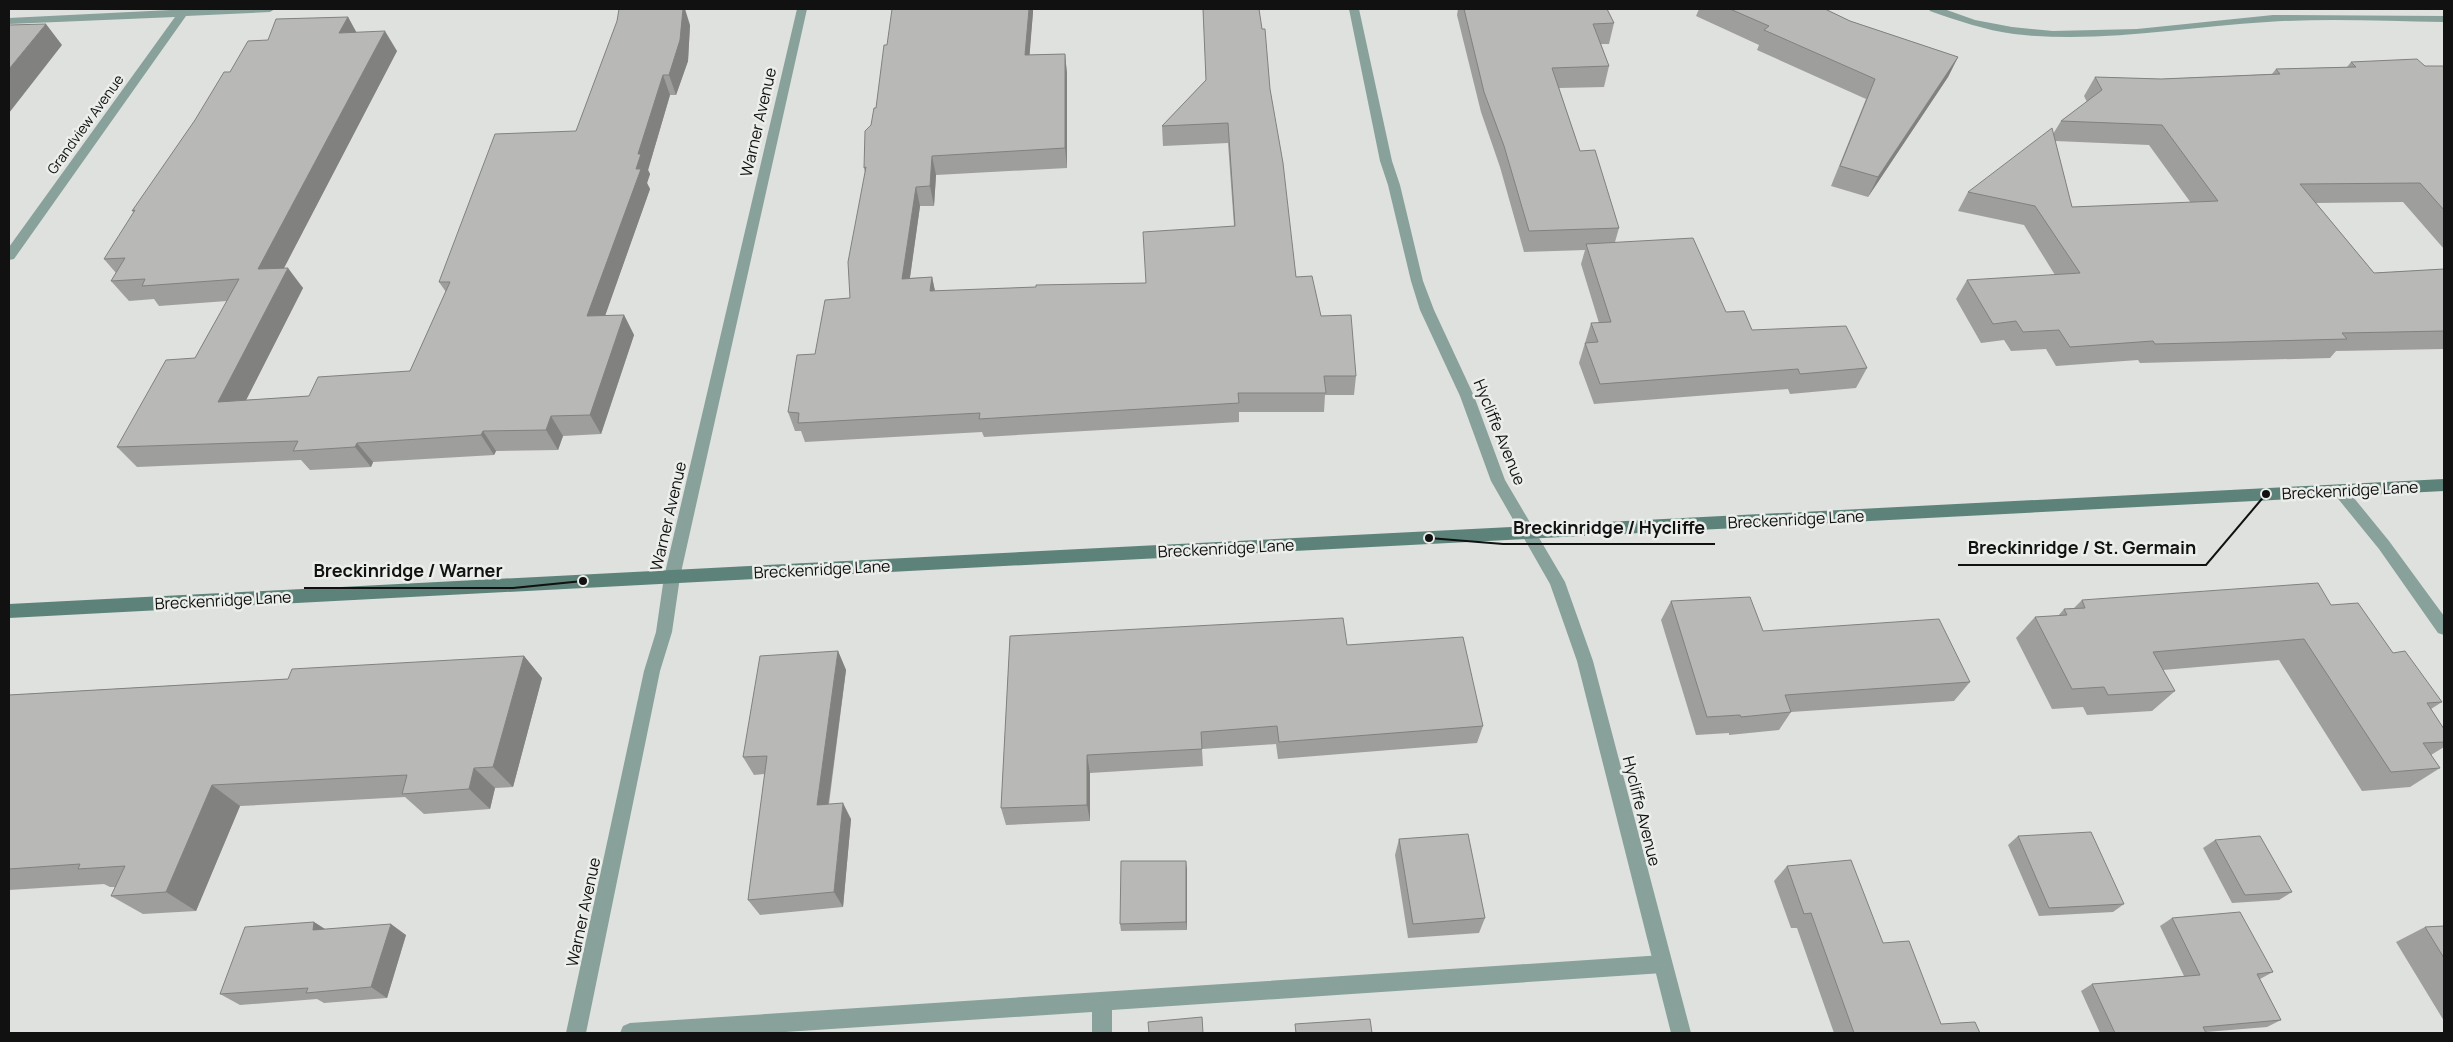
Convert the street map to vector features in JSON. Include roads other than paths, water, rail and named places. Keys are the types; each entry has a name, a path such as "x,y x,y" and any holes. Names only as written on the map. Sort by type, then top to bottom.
{"main road":[{"name":"Breckenridge Lane","path":"9,611 2444,485"}],"street":[{"path":"9,21 184,11 270,9"},
{"name":"Warner Avenue","path":"576,1033 652,671 664,632 672,577 802,9"},
{"name":"Hycliffe Avenue","path":"1354,9 1386,160 1394,185 1417,281 1427,310 1468,396 1498,481 1527,533 1558,582 1585,662 1681,1033"},
{"path":"1934,9 1973,21 2037,32 2105,34 2152,32 2261,19 2387,17 2444,19"},
{"name":"Grandview Avenue","path":"9,256 184,11"},
{"path":"2340,490 2444,628"},
{"path":"630,1033 1663,964"},
{"path":"1102,1002 1102,1033"}],"place":[{"name":"Breckinridge / St. Germain","path":"2266,494"},
{"name":"Breckinridge / Hycliffe","path":"1429,538"},
{"name":"Breckinridge / Warner","path":"583,581"}]}
